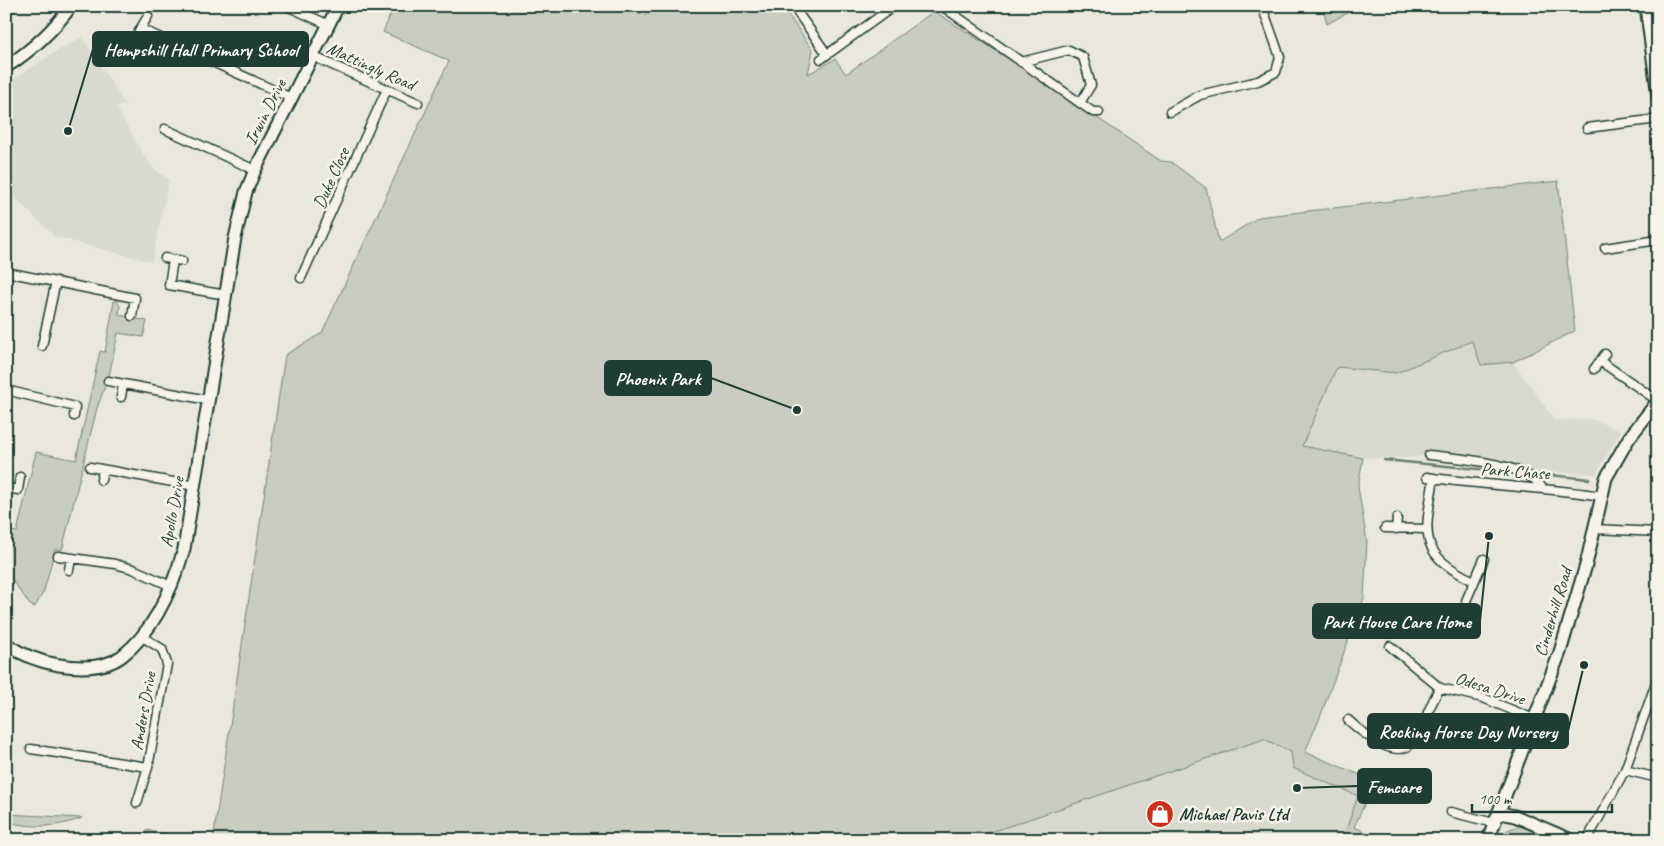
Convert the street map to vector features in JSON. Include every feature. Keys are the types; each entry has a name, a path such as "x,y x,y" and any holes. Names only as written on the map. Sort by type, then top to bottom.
{"street":[{"path":"8,61 34,48 59,24 71,6"},
{"path":"287,6 329,24"},
{"name":"Irwin Drive","path":"235,238 242,208 255,170 338,6"},
{"path":"792,6 824,57 894,6"},
{"path":"942,6 1093,112 1099,112"},
{"path":"1170,112 1200,95 1258,81 1276,72 1280,57 1262,6"},
{"path":"1646,6 1658,96"},
{"path":"126,53 148,16"},
{"path":"141,29 291,98"},
{"path":"1021,62 1069,50 1083,57 1091,85 1080,103"},
{"name":"Mattingly Road","path":"312,56 418,103"},
{"name":"Duke Close","path":"301,278 387,89"},
{"path":"1587,128 1658,119"},
{"path":"168,141 169,131 255,170"},
{"name":"Apollo Drive","path":"7,646 28,657 76,668 94,666 121,657 141,636 171,586 184,549 235,238"},
{"path":"1605,248 1658,240"},
{"path":"182,261 169,259 169,284 226,295"},
{"path":"6,272 56,280 135,298 132,316"},
{"path":"42,346 56,280"},
{"path":"1594,369 1602,358 1658,401"},
{"path":"108,381 208,400"},
{"path":"121,397 123,384"},
{"path":"6,390 75,407 74,416"},
{"name":"Cinderhill Road","path":"1488,840 1560,652 1586,565 1601,496 1613,463 1658,401"},
{"path":"1429,455 1518,470 1538,480 1542,488"},
{"path":"90,467 195,486"},
{"path":"100,480 103,470"},
{"name":"Park Chase","path":"1426,530 1430,477 1468,483 1542,488 1601,496"},
{"path":"6,488 18,490 20,478"},
{"path":"1396,528 1397,518"},
{"path":"1385,528 1426,530 1429,545 1436,556 1450,570 1474,581"},
{"path":"1594,528 1658,532"},
{"path":"58,556 124,567 171,586"},
{"path":"69,570 71,558"},
{"path":"1466,601 1484,559"},
{"name":"Anders Drive","path":"137,804 148,767 167,664 162,650 141,636"},
{"name":"Odesa Drive","path":"1390,646 1440,688 1483,698 1534,719"},
{"path":"1587,840 1624,770 1658,677"},
{"path":"1348,720 1375,742 1394,749 1410,745 1417,738 1440,688"},
{"path":"31,749 148,767"},
{"path":"1624,770 1658,778"},
{"path":"1451,812 1497,818 1515,816 1571,840"}],"shaded area":[{"path":"394,6 628,6 645,16 659,6 782,6 813,50 808,74 835,59 846,74 934,11 1043,81 1161,161 1171,162 1206,188 1219,242 1259,217 1558,181 1575,331 1513,362 1481,365 1472,341 1396,373 1337,367 1302,446 1363,458 1358,487 1367,542 1364,598 1319,720 1305,752 1375,781 1354,827 1385,840 1338,840 1346,830 1358,796 1293,768 1291,752 1264,739 968,840 213,840 285,355 322,333 449,61 383,32"},
{"path":"1332,6 1360,6 1327,24 1324,11"},
{"path":"82,37 125,104 117,108 143,154 153,168 169,179 152,262 55,237 6,189 6,85 50,55"},
{"path":"114,301 117,301 120,306 119,315 147,321 143,337 118,333 109,376 97,408 62,550 55,549 44,591 35,607 30,605 6,571 6,530 17,532 36,452 76,460 100,351 105,352"},
{"path":"1472,341 1482,365 1513,362 1555,420 1593,419 1621,431 1596,474 1532,471 1475,456 1433,451 1416,458 1363,458 1302,447 1337,367 1396,373"},
{"path":"1319,720 1305,752 1375,781 1354,827 1385,840 968,840"},
{"path":"6,814 82,818 63,824 35,826 6,822"},
{"path":"1525,826 1548,836 1549,840 1497,840 1509,830"},
{"path":"146,830 196,840 148,840"}],"waterway":[{"path":"1384,460 1509,472"},
{"path":"1530,473 1589,479"}],"place":[{"name":"Hempshill Hall Primary School","path":"68,131"},
{"name":"Phoenix Park","path":"797,410"},
{"name":"Park House Care Home","path":"1489,536"},
{"name":"Rocking Horse Day Nursery","path":"1584,665"},
{"name":"Femcare","path":"1297,788"},
{"name":"Michael Pavis Ltd","path":"1160,814"}]}
